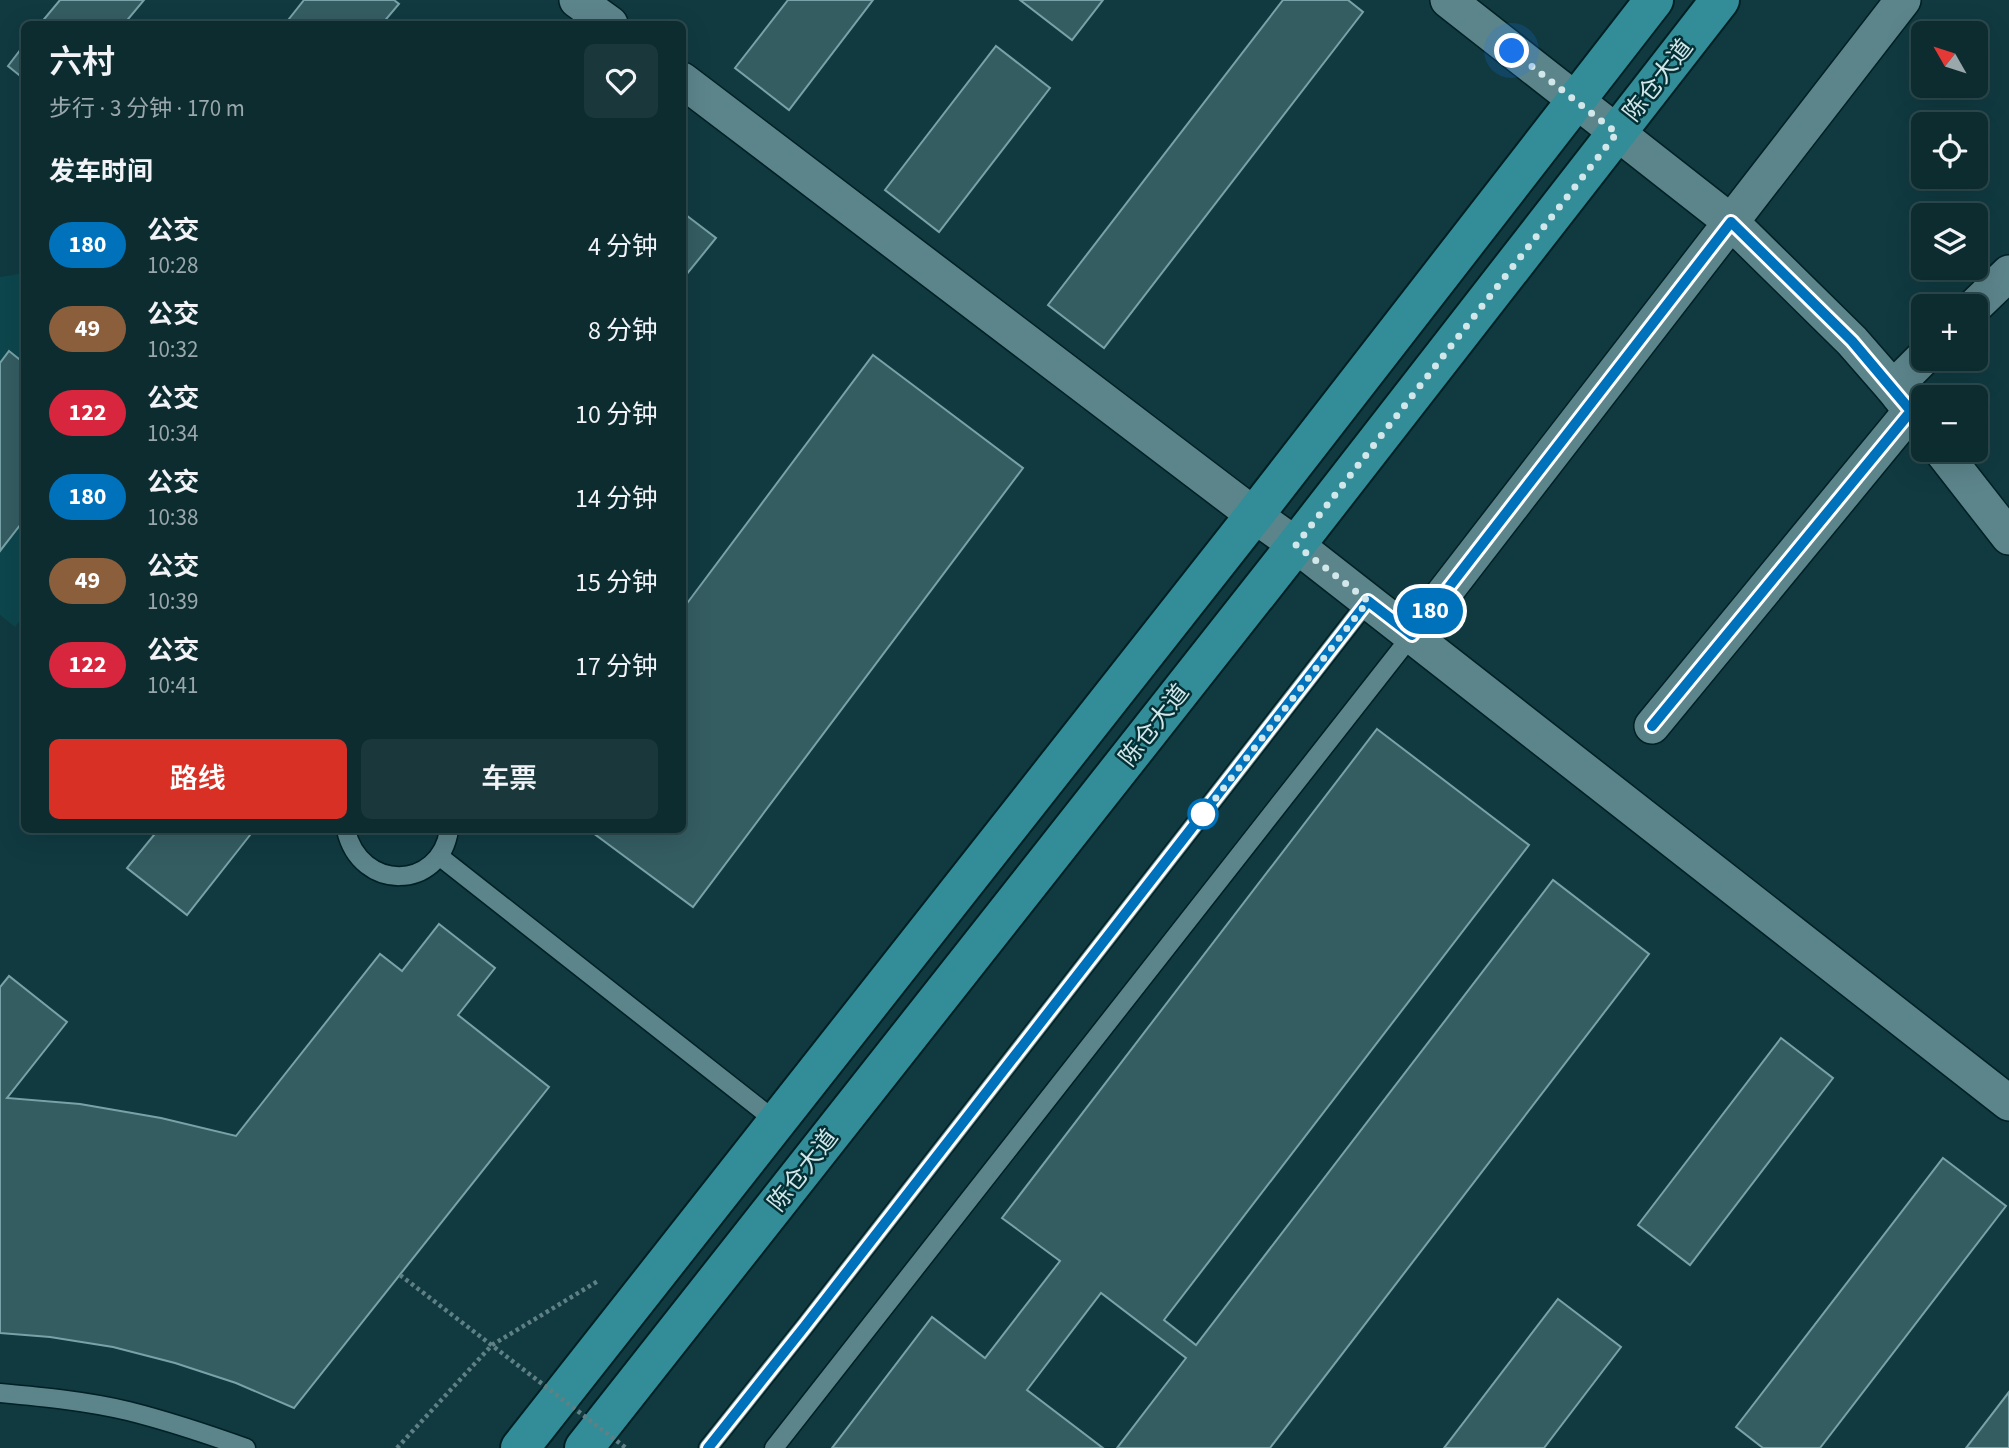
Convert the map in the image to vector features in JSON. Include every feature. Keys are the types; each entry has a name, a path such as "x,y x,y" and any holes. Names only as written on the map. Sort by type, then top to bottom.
{"main road":[{"name":"陈仓大道","path":"520,1448 1254,515 1654,0"},
{"name":"陈仓大道","path":"584,1448 1296,545 1720,0"}],"street":[{"path":"578,0 606,21"},
{"path":"1448,0 1731,222 1852,341 1909,408"},
{"path":"1412,635 1903,0"},
{"path":"686,83 1296,545 2009,1104"},
{"path":"1987,294 2009,273"},
{"path":"1652,726 1909,408 1919,371"},
{"path":"1950,462 2009,537"}],"lane":[{"path":"708,1448 1368,601"},
{"path":"774,1448 1412,635"},
{"path":"347,833 349,843 359,859 373,870 391,876 408,875 426,868 439,856 449,833"},
{"path":"439,856 777,1122"},
{"path":"0,1393 60,1399 127,1411 193,1429 246,1448"}],"path":[{"path":"400,1275 626,1448"},
{"path":"397,1448 492,1345 606,1276"}],"shaded area":[{"path":"21,274 21,619 15,627 0,615 0,277"}],"building":[{"path":"60,0 144,0 126,21 42,21"},
{"path":"304,0 394,0 399,4 385,21 287,21"},
{"path":"788,0 873,0 789,110 735,68"},
{"path":"1020,0 1103,0 1072,40"},
{"path":"1283,0 1348,0 1363,12 1104,348 1048,305"},
{"path":"996,46 1050,88 939,232 885,190"},
{"path":"21,49 21,77 8,66"},
{"path":"686,215 716,238 686,275"},
{"path":"9,351 21,361 21,524 0,551 0,363"},
{"path":"873,355 1023,468 693,907 593,833 686,833 686,605"},
{"path":"1377,729 1529,845 1164,1320 1196,1345 1553,880 1649,954 1270,1448 1117,1448 1186,1358 1101,1293 1027,1390 1103,1448 832,1448 932,1317 985,1358 1060,1261 1002,1218"},
{"path":"156,833 252,833 187,915 127,868"},
{"path":"439,924 495,968 458,1015 549,1087 294,1408 236,1383 113,1347 50,1337 0,1333 0,987 9,976 67,1022 7,1098 80,1104 161,1118 236,1136 380,954 402,971"},
{"path":"1781,1038 1833,1078 1690,1265 1638,1225"},
{"path":"1943,1158 2006,1206 1820,1448 1763,1448 1736,1427"},
{"path":"1558,1299 1621,1347 1544,1448 1444,1448"},
{"path":"2009,1392 2009,1448 1966,1448"}],"bus line":[{"name":"180","path":"708,1448 1368,601 1412,635 1731,222 1852,341 1911,411 1652,726"}],"route":[{"path":"1203,814 1198,821 1368,601 1296,545 1617,133 1512,51"}]}
